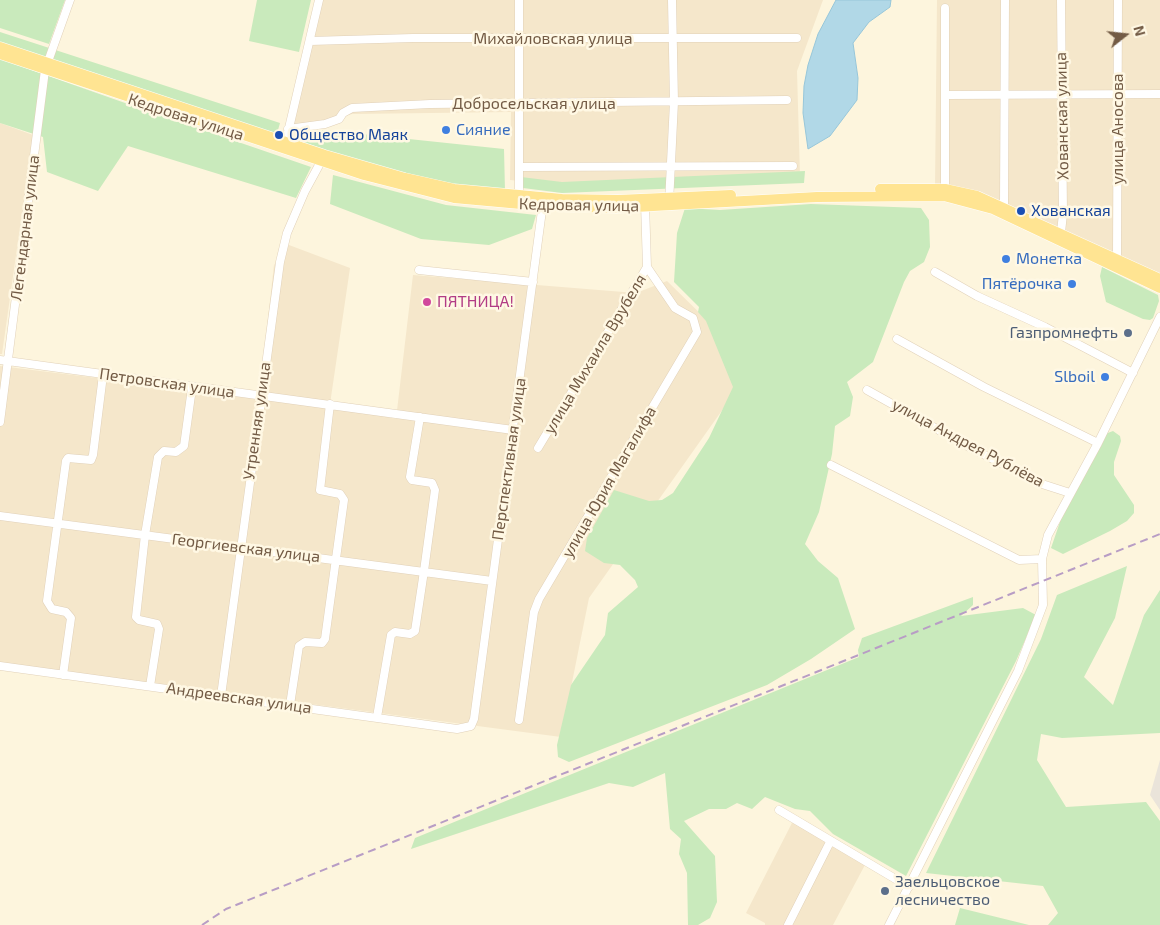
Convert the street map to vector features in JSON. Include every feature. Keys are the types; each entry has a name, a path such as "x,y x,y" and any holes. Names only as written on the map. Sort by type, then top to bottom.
{"main road":[{"name":"Кедровая улица","path":"0,47 46,66"},
{"name":"Кедровая улица","path":"0,54 46,66 403,186 454,198 543,202 645,203 945,189 966,192 1004,206 1160,279"},
{"name":"Кедровая улица","path":"669,201 944,196 993,209 1160,288"}],"street":[{"name":"Легендарная улица","path":"0,422 4,361 46,66 70,0"},
{"path":"285,146 319,0"},
{"path":"519,0 519,200"},
{"path":"669,201 674,102 671,38 672,0"},
{"path":"1004,206 1005,0"},
{"name":"Хованская улица","path":"1060,0 1063,214 1060,232"},
{"name":"улица Аносова","path":"1116,259 1118,0"},
{"path":"945,8 945,189"},
{"name":"Михайловская улица","path":"310,41 413,38 519,40 797,38"},
{"path":"946,95 1004,93 1160,94"},
{"name":"Добросельская улица","path":"288,129 325,124 339,119 343,112 352,108 787,100"},
{"name":"Утренняя улица","path":"221,696 260,395 282,255 287,233 323,158"},
{"path":"519,167 793,166"},
{"name":"Перспективная улица","path":"474,719 543,202"},
{"name":"улица Михаила Врубеля","path":"538,448 647,268 645,203"},
{"name":"улица Юрия Магалифа","path":"518,720 534,612 539,599 697,332 693,318 676,308 647,268"},
{"path":"418,270 533,282"},
{"path":"935,272 977,296 1045,327 1133,373"},
{"path":"889,925 995,720 1034,633 1044,605 1042,559 1048,535 1098,443 1160,317"},
{"path":"897,340 984,387 1098,443"},
{"name":"Петровская улица","path":"4,361 192,388 330,404 513,430"},
{"path":"62,675 71,618 66,612 52,608 47,601 66,461 68,458 91,460 103,375"},
{"path":"150,686 159,629 157,624 139,620 136,617 145,535 158,457 161,452 176,452 184,446 192,388"},
{"name":"улица Андрея Рублёва","path":"867,390 1016,471 1042,484 1070,493"},
{"path":"290,705 299,646 305,642 322,643 325,638 343,496 323,491 320,486 330,404"},
{"path":"377,717 391,634 393,632 410,634 415,632 424,571 435,490 432,483 412,480 410,477 420,417"},
{"path":"831,465 1019,560 1042,559"},
{"name":"Георгиевская улица","path":"0,516 492,581"},
{"name":"Андреевская улица","path":"0,666 457,729 471,726 474,719"},
{"path":"779,810 830,842 909,887"},
{"path":"788,925 830,842"}],"shaded area":[{"path":"320,0 823,0 797,71 800,176 572,186 510,180 511,112 352,114 290,133"},
{"path":"937,0 1160,0 1160,278 935,187"},
{"path":"0,123 33,135 2,354 0,354"},
{"path":"289,245 350,268 330,404 396,419 413,275 636,293 667,281 712,325 740,385 589,598 561,737 0,663 0,366 259,398 274,265"},
{"path":"1160,760 1160,810 1150,795"},
{"path":"793,821 866,863 833,925 765,925 765,923 746,913"}],"green space":[{"path":"0,0 65,0 49,44 0,28"},
{"path":"257,0 311,0 299,52 249,41"},
{"path":"0,32 280,123 276,137 0,45"},
{"path":"0,59 311,167 296,198 128,146 98,191 47,172 43,137 0,123"},
{"path":"323,130 504,149 505,191 442,183 366,164 297,140 296,134"},
{"path":"805,171 804,183 562,193 523,188 521,177 562,182"},
{"path":"333,175 446,205 536,215 532,229 489,245 421,239 330,204"},
{"path":"811,204 921,208 929,220 930,247 924,262 910,271 904,282 873,362 847,382 853,397 850,416 835,426 832,454 819,512 805,544 818,561 838,578 855,629 811,659 767,685 569,762 558,757 557,745 571,685 605,635 608,613 638,587 635,580 620,565 604,563 585,551 587,538 614,490 649,501 662,500 673,493 709,438 733,387 706,321 698,312 699,307 674,282 677,233 685,208 720,210"},
{"path":"1102,267 1158,295 1159,301 1153,318 1150,320 1143,319 1106,302 1100,276"},
{"path":"1113,431 1120,436 1121,441 1114,462 1114,475 1134,505 1134,513 1127,521 1110,531 1063,554 1051,548 1061,519 1105,434"},
{"path":"1127,566 1115,618 1084,677 1113,705 1144,615 1160,590 1160,733 1062,738 1041,734 1037,760 1066,807 1146,802 1160,821 1160,925 1048,925 1058,913 1043,886 926,873 1041,639 1057,595"},
{"path":"973,597 973,605 961,616 1023,608 1036,615 1016,661 906,876 833,834 810,811 795,809 765,797 752,809 737,803 726,809 709,809 684,821 715,856 717,902 710,918 698,925 688,925 687,873 679,854 681,839 670,829 665,773 633,787 609,783 411,849 415,838 859,657 858,650 862,638"},
{"path":"960,908 1029,925 955,925"}],"water":[{"path":"836,0 891,0 890,7 869,22 853,43 858,78 857,100 830,136 808,149 803,113 804,86 808,65 818,34"}],"railway":[{"path":"202,925 226,909 1160,534"}],"place":[{"name":"Сияние","path":"446,130"},
{"name":"Общество Маяк","path":"279,135"},
{"name":"Хованская","path":"1021,211"},
{"name":"Монетка","path":"1006,259"},
{"name":"Пятёрочка","path":"1072,284"},
{"name":"ПЯТНИЦА!","path":"427,302"},
{"name":"Газпромнефть","path":"1128,333"},
{"name":"Slboil","path":"1105,377"},
{"name":"Заельцовское лесничество","path":"885,891"}]}
